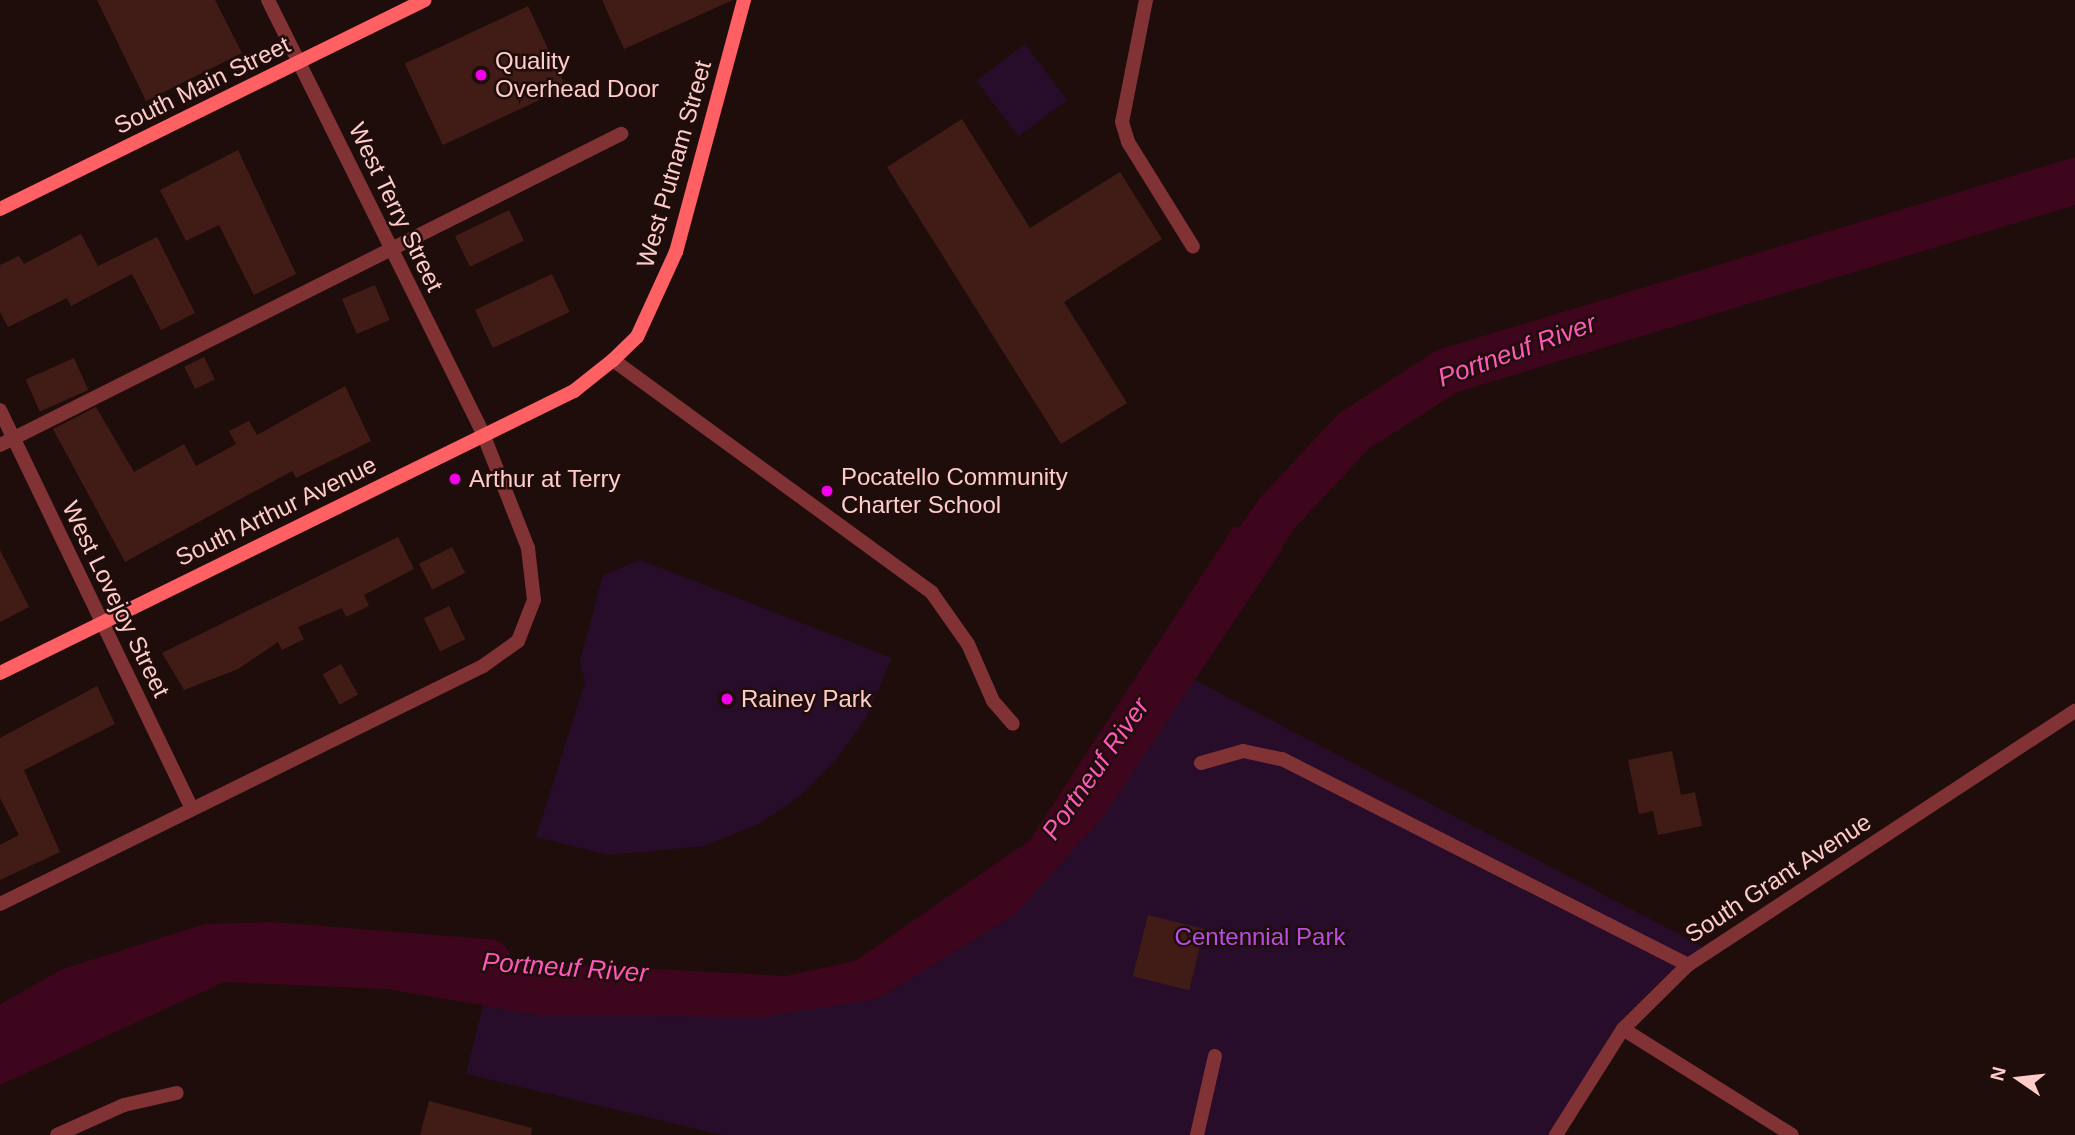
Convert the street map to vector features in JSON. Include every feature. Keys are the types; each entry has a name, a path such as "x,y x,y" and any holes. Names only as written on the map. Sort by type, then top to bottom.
{"main road":[{"name":"South Main Street","path":"0,209 424,0"},
{"name":"West Putnam Street","path":"574,391 637,337 677,252 744,0"},
{"name":"South Arthur Avenue","path":"0,673 574,391"}],"street":[{"name":"West Terry Street","path":"0,904 191,807 483,666 518,640 534,600 527,548 483,434 268,0"},
{"path":"1146,0 1149,12 1122,122 1128,142 1193,247"},
{"path":"7,441 621,134"},
{"path":"613,360 933,593 968,644 993,701 1013,724"},
{"name":"West Lovejoy Street","path":"0,410 7,441 103,622 191,807"},
{"name":"South Grant Avenue","path":"1556,1135 1623,1029 1688,965 2075,711"},
{"path":"1201,764 1243,751 1282,760 1688,965"},
{"path":"1623,1029 1792,1135"},
{"path":"1197,1135 1215,1056"},
{"path":"57,1135 124,1105 177,1093"}],"green space":[{"path":"1025,44 1067,100 1018,137 976,81"},
{"name":"Rainey Park","path":"640,560 892,658 867,716 839,756 801,795 761,823 705,846 608,855 536,837 585,682 580,660 603,575"},
{"name":"Centennial Park","path":"1193,679 1707,949 1662,986 1556,1135 722,1135 466,1074 483,1005 540,1015 877,999 1014,915 1103,817"}],"water":[{"path":"1234,526 1283,548 1103,817 1014,915 877,999 760,1017 540,1015 387,989 224,982 0,1085 0,1036 70,991 231,946 786,976 855,961 1030,840"}],"building":[{"path":"97,0 215,0 242,53 146,101"},
{"path":"602,0 733,0 624,49"},
{"path":"528,6 566,88 443,145 405,63"},
{"name":"Pocatello Community Charter School","path":"962,119 1030,228 1120,172 1162,239 1064,302 1127,403 1061,444 887,167"},
{"path":"238,150 296,274 254,295 219,225 186,241 160,190"},
{"path":"509,210 524,241 470,267 455,236"},
{"path":"81,234 98,266 157,237 195,313 161,330 132,274 71,306 67,298 8,327 0,312 0,265 19,256 24,264"},
{"path":"552,274 570,312 493,348 475,310"},
{"path":"375,285 390,320 357,334 342,299"},
{"path":"204,357 215,379 195,389 184,367"},
{"path":"74,358 88,390 40,412 26,380"},
{"path":"345,386 371,441 296,478 292,471 125,562 53,429 96,407 134,472 184,444 196,466 236,444 229,431 249,421 257,435"},
{"path":"398,537 414,569 364,595 369,606 346,617 342,608 298,627 304,639 282,650 278,642 238,669 184,690 162,653"},
{"path":"452,547 465,573 432,590 419,564"},
{"path":"0,550 29,607 0,622"},
{"path":"449,606 465,639 440,652 424,618"},
{"path":"341,664 358,695 340,705 323,674"},
{"path":"97,686 115,724 24,770 60,852 0,880 0,845 19,835 0,798 0,738"},
{"path":"1672,751 1681,795 1695,792 1702,826 1658,835 1653,811 1639,814 1628,760"},
{"path":"1148,915 1204,929 1189,990 1133,976"},
{"path":"429,1101 532,1128 531,1135 420,1135"}],"waterway":[{"name":"Portneuf River","path":"1225,588 1279,511 1354,431 1447,371 2075,181"},
{"name":"Portneuf River","path":"0,1031 70,991 208,947 270,945 488,962"}],"place":[{"name":"Quality Overhead Door","path":"481,75"},
{"name":"Arthur at Terry","path":"455,479"},
{"name":"Pocatello Community Charter School","path":"827,491"},
{"name":"Rainey Park","path":"727,699"}]}
